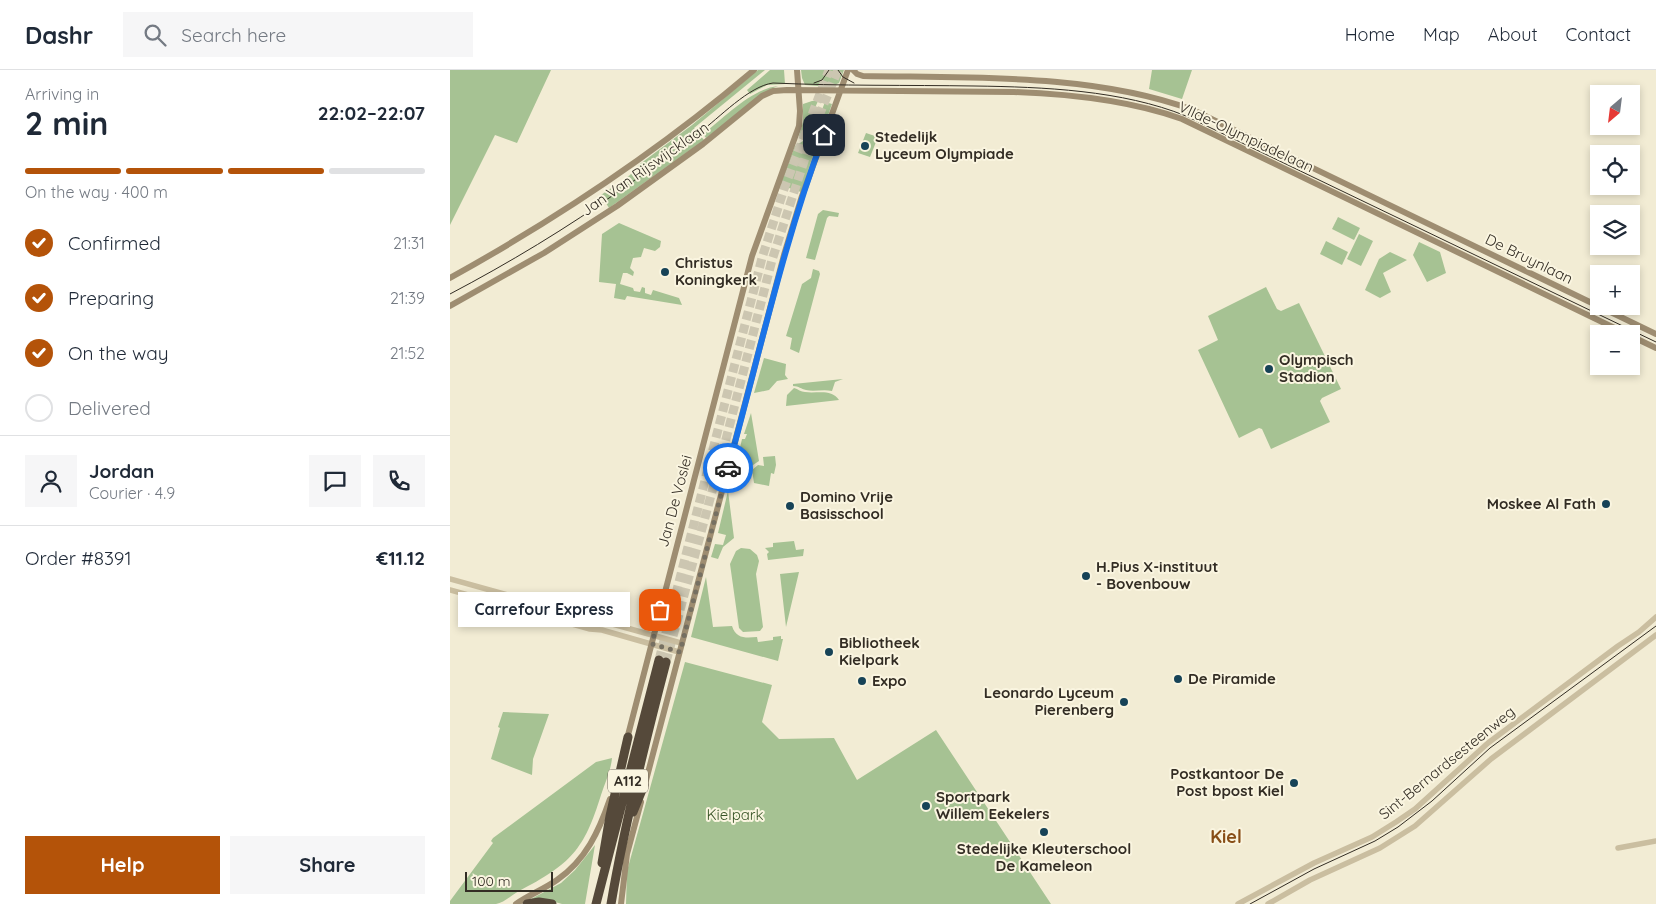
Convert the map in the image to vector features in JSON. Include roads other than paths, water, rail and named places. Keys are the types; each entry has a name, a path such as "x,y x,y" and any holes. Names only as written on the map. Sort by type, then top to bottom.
{"highway":[{"name":"A112","path":"596,903 663,661 620,850 611,904"},
{"path":"596,903 610,816 628,737"},
{"path":"620,850 644,785"},
{"path":"527,904 540,902 552,904"}],"main road":[{"name":"Jan Van Rijswijcklaan","path":"450,278 494,254 596,190 690,122 754,70"},
{"name":"Jan De Voslei","path":"516,904 558,880 573,868 585,854 604,818 628,737 750,263 799,126 797,70"},
{"path":"621,904 627,854 644,785 784,254 802,196 848,70"},
{"name":"VIIde-Olympiadelaan","path":"853,70 863,76 1017,80 1078,85 1170,102 1193,110 1444,232"},
{"name":"Jan Van Rijswijcklaan","path":"450,306 544,253 617,206 703,144 767,93 778,90 840,90"},
{"name":"VIIde-Olympiadelaan","path":"840,90 1046,94 1132,106 1167,114 1194,124 1448,248"},
{"name":"De Bruynlaan","path":"1444,232 1656,334"},
{"name":"De Bruynlaan","path":"1448,248 1608,325"},
{"path":"1640,340 1656,348"}],"street":[{"path":"450,579 682,643"},
{"path":"450,590 680,652"},
{"name":"Sint-Bernardsesteenweg","path":"1238,904 1314,863 1372,837 1401,819 1415,809 1483,748 1639,632 1656,617"},
{"name":"Sint-Bernardsesteenweg","path":"1268,904 1310,880 1361,858 1410,830 1491,759 1656,635"},
{"path":"1618,848 1656,841"}],"tunnel":[{"path":"659,660 762,258 784,189 829,70"},
{"path":"666,662 772,260 818,118 838,70"}],"tram line":[{"path":"814,83 822,80 829,70"},
{"path":"838,70 843,77 854,83"},
{"path":"450,294 580,218 671,155 744,96 764,85 773,83 1028,87 1109,95 1136,100 1186,116 1656,342"},
{"path":"1250,904 1314,869 1375,841 1398,827 1432,801 1490,748 1656,626"}],"place":[{"name":"Stedelijk Lyceum Olympiade","path":"865,146"},
{"name":"Christus Koningkerk","path":"665,272"},
{"name":"Olympisch Stadion","path":"1269,369"},
{"name":"Moskee Al Fath","path":"1606,504"},
{"name":"Domino Vrije Basisschool","path":"790,506"},
{"name":"H.Pius X-instituut - Bovenbouw","path":"1086,576"},
{"name":"Carrefour Express","path":"660,610"},
{"name":"Bibliotheek Kielpark","path":"829,652"},
{"name":"De Piramide","path":"1178,679"},
{"name":"Expo","path":"862,681"},
{"name":"Leonardo Lyceum Pierenberg","path":"1124,702"},
{"name":"Postkantoor De Post bpost Kiel","path":"1294,783"},
{"name":"Sportpark Willem Eekelers","path":"926,806"},
{"name":"Stedelijke Kleuterschool De Kameleon","path":"1044,832"}],"district":[{"name":"Kiel","path":"1226,837"}],"park label":[{"name":"Kielpark","path":"735,815"}]}
